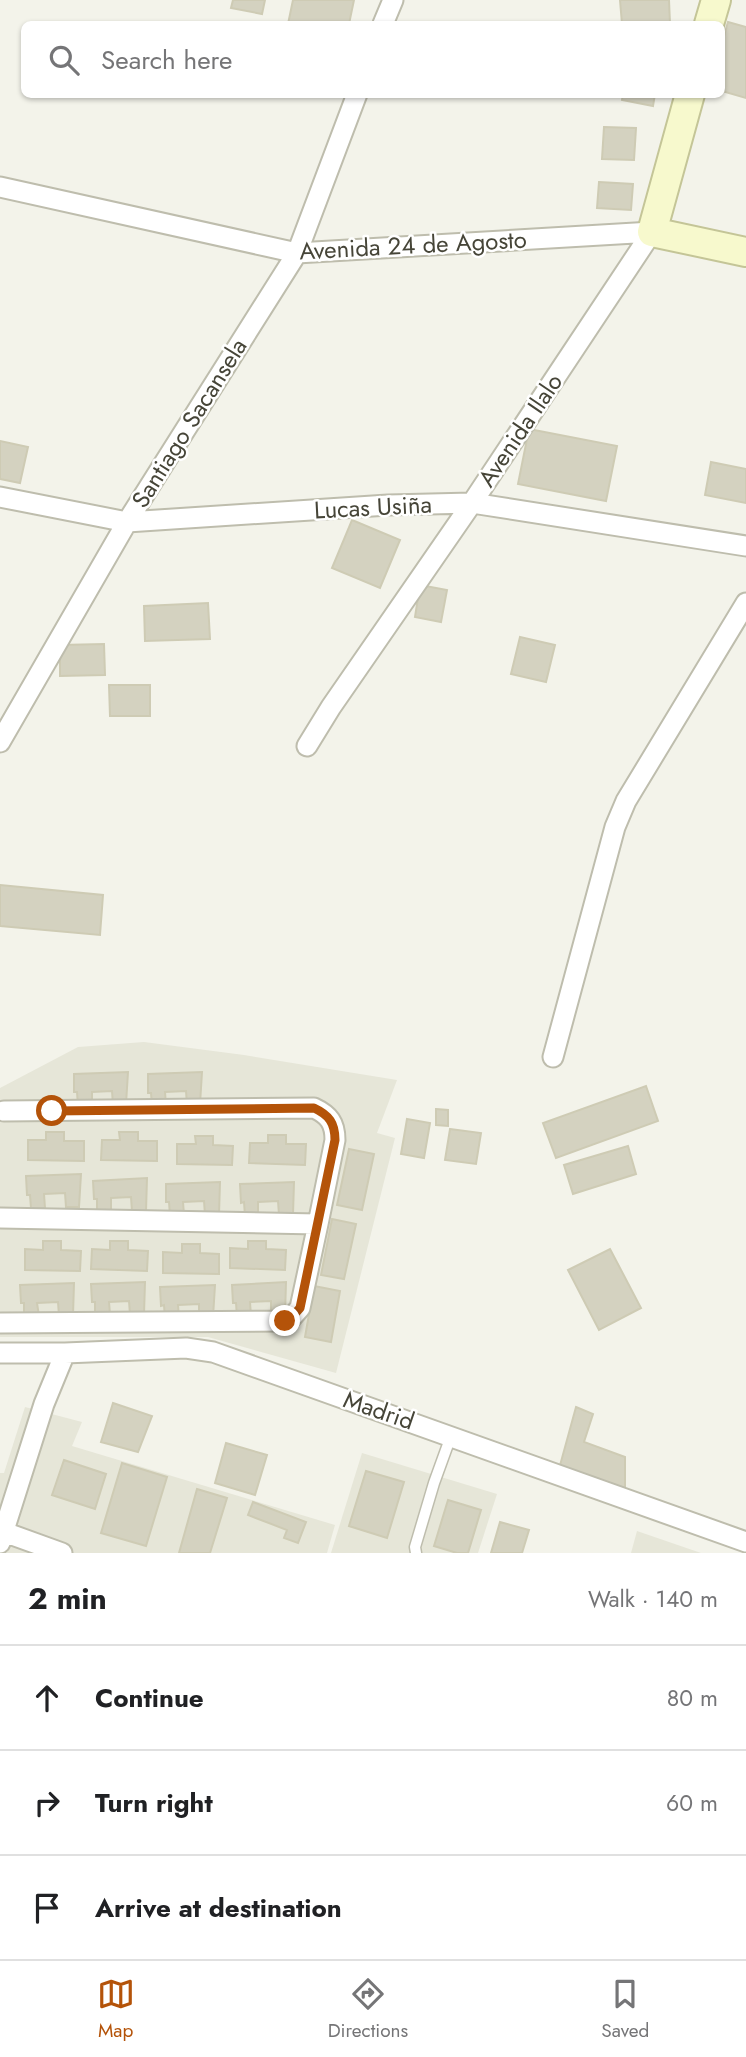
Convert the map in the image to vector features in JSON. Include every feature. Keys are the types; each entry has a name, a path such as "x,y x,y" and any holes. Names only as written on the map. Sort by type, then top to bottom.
{"street":[{"path":"384,21 393,0"},
{"path":"710,21 716,0"},
{"name":"Santiago Sacansela","path":"0,742 127,522 297,253 355,98"},
{"name":"Avenida Ilalo","path":"307,746 652,232 689,98"},
{"name":"Avenida 24 de Agosto","path":"0,187 297,253 652,232 746,252"},
{"name":"Lucas Usiña","path":"0,497 127,522 388,505 472,503 746,546"},
{"path":"553,1058 626,801 746,603"},
{"path":"0,1322 285,1321 300,1308 335,1140 335,1130 324,1113 314,1108 1,1118"},
{"path":"0,1218 318,1224"},
{"name":"Madrid","path":"0,1353 175,1348 213,1352 746,1542"},
{"path":"62,1553 2,1538 44,1404 65,1353"}],"lane":[{"path":"416,1553 415,1547 434,1483 451,1436"}],"shaded area":[{"path":"144,1042 397,1080 377,1133 395,1138 336,1373 208,1337 0,1337 0,1088 78,1047"},
{"path":"25,1407 82,1422 72,1446 335,1525 327,1553 0,1553 0,1473 4,1473"},
{"path":"362,1453 497,1494 478,1553 331,1553"},
{"path":"637,1531 701,1553 631,1553"}],"building":[{"path":"233,0 265,0 262,14 231,8"},
{"path":"293,0 354,0 350,21 289,21"},
{"path":"620,0 669,0 670,21 622,21"},
{"path":"728,22 746,27 746,98 725,92 725,32"},
{"path":"622,98 654,98 653,106"},
{"path":"604,127 636,128 634,160 602,159"},
{"path":"599,182 633,184 631,210 597,208"},
{"path":"529,429 617,446 606,501 518,484"},
{"path":"0,441 28,447 20,483 0,479"},
{"path":"711,462 746,469 746,503 705,495"},
{"path":"352,520 400,540 380,588 332,568"},
{"path":"420,585 447,590 441,622 415,617"},
{"path":"208,603 210,639 145,641 144,606"},
{"path":"520,637 555,645 546,682 511,674"},
{"path":"104,644 105,675 60,676 60,645"},
{"path":"109,685 150,685 150,716 110,716"},
{"path":"0,885 103,895 100,935 0,926"},
{"path":"128,1072 126,1104 113,1105 112,1091 92,1092 92,1105 78,1106 77,1092 74,1092 74,1074"},
{"path":"202,1072 200,1104 187,1105 186,1091 165,1092 166,1105 152,1106 151,1093 148,1093 148,1074"},
{"path":"646,1086 658,1121 556,1158 543,1123"},
{"path":"436,1109 448,1110 448,1126 436,1125"},
{"path":"407,1119 430,1123 424,1158 401,1154"},
{"path":"450,1129 481,1133 476,1164 445,1160"},
{"path":"46,1132 64,1132 64,1141 84,1141 84,1161 28,1160 28,1140 46,1140"},
{"path":"119,1132 138,1132 138,1141 157,1141 157,1161 101,1160 102,1140 120,1140"},
{"path":"268,1135 286,1135 286,1144 306,1144 305,1165 249,1163 250,1143 268,1143"},
{"path":"195,1136 213,1136 213,1145 233,1146 232,1165 177,1164 177,1144 196,1144"},
{"path":"628,1146 636,1174 573,1194 564,1165"},
{"path":"349,1149 374,1154 362,1210 337,1205"},
{"path":"81,1174 79,1207 66,1207 65,1193 44,1194 45,1208 31,1208 26,1176"},
{"path":"147,1178 146,1211 132,1211 131,1197 111,1198 111,1212 97,1212 93,1181"},
{"path":"220,1182 219,1214 205,1215 204,1201 183,1202 184,1215 170,1216 169,1202 166,1202 166,1184"},
{"path":"294,1182 293,1214 279,1215 278,1201 258,1202 258,1215 245,1216 240,1184"},
{"path":"332,1219 356,1224 344,1279 321,1275"},
{"path":"43,1241 61,1241 61,1250 81,1251 80,1271 25,1270 25,1249 43,1250"},
{"path":"110,1241 128,1241 128,1250 148,1251 147,1271 91,1269 92,1249 110,1250"},
{"path":"248,1241 266,1241 266,1249 286,1250 285,1270 230,1268 230,1248 248,1249"},
{"path":"182,1244 200,1244 200,1253 219,1254 219,1274 163,1273 163,1252 182,1253"},
{"path":"610,1249 641,1308 599,1330 568,1270"},
{"path":"145,1282 144,1314 130,1315 129,1301 109,1302 110,1315 95,1316 91,1284"},
{"path":"286,1282 285,1315 271,1315 271,1301 250,1302 251,1316 237,1317 232,1285"},
{"path":"74,1283 73,1315 59,1316 58,1302 37,1303 39,1316 24,1317 20,1285"},
{"path":"215,1285 213,1317 199,1318 199,1304 178,1305 179,1318 165,1319 160,1287"},
{"path":"314,1286 340,1291 331,1342 305,1337"},
{"path":"113,1403 152,1416 138,1452 101,1442"},
{"path":"576,1407 593,1414 584,1442 625,1457 625,1492 559,1469"},
{"path":"226,1443 267,1455 255,1495 215,1483"},
{"path":"64,1460 106,1474 95,1509 52,1495"},
{"path":"122,1463 167,1477 146,1546 101,1533"},
{"path":"366,1471 404,1482 387,1538 349,1526"},
{"path":"197,1489 227,1498 210,1553 179,1553"},
{"path":"448,1500 481,1510 468,1553 457,1553 434,1546"},
{"path":"253,1502 306,1522 298,1543 284,1538 287,1530 248,1515"},
{"path":"500,1522 529,1530 522,1553 491,1553"}],"route":[{"path":"52,1111 314,1108 324,1113 331,1120 335,1140 300,1308 285,1321"}]}
